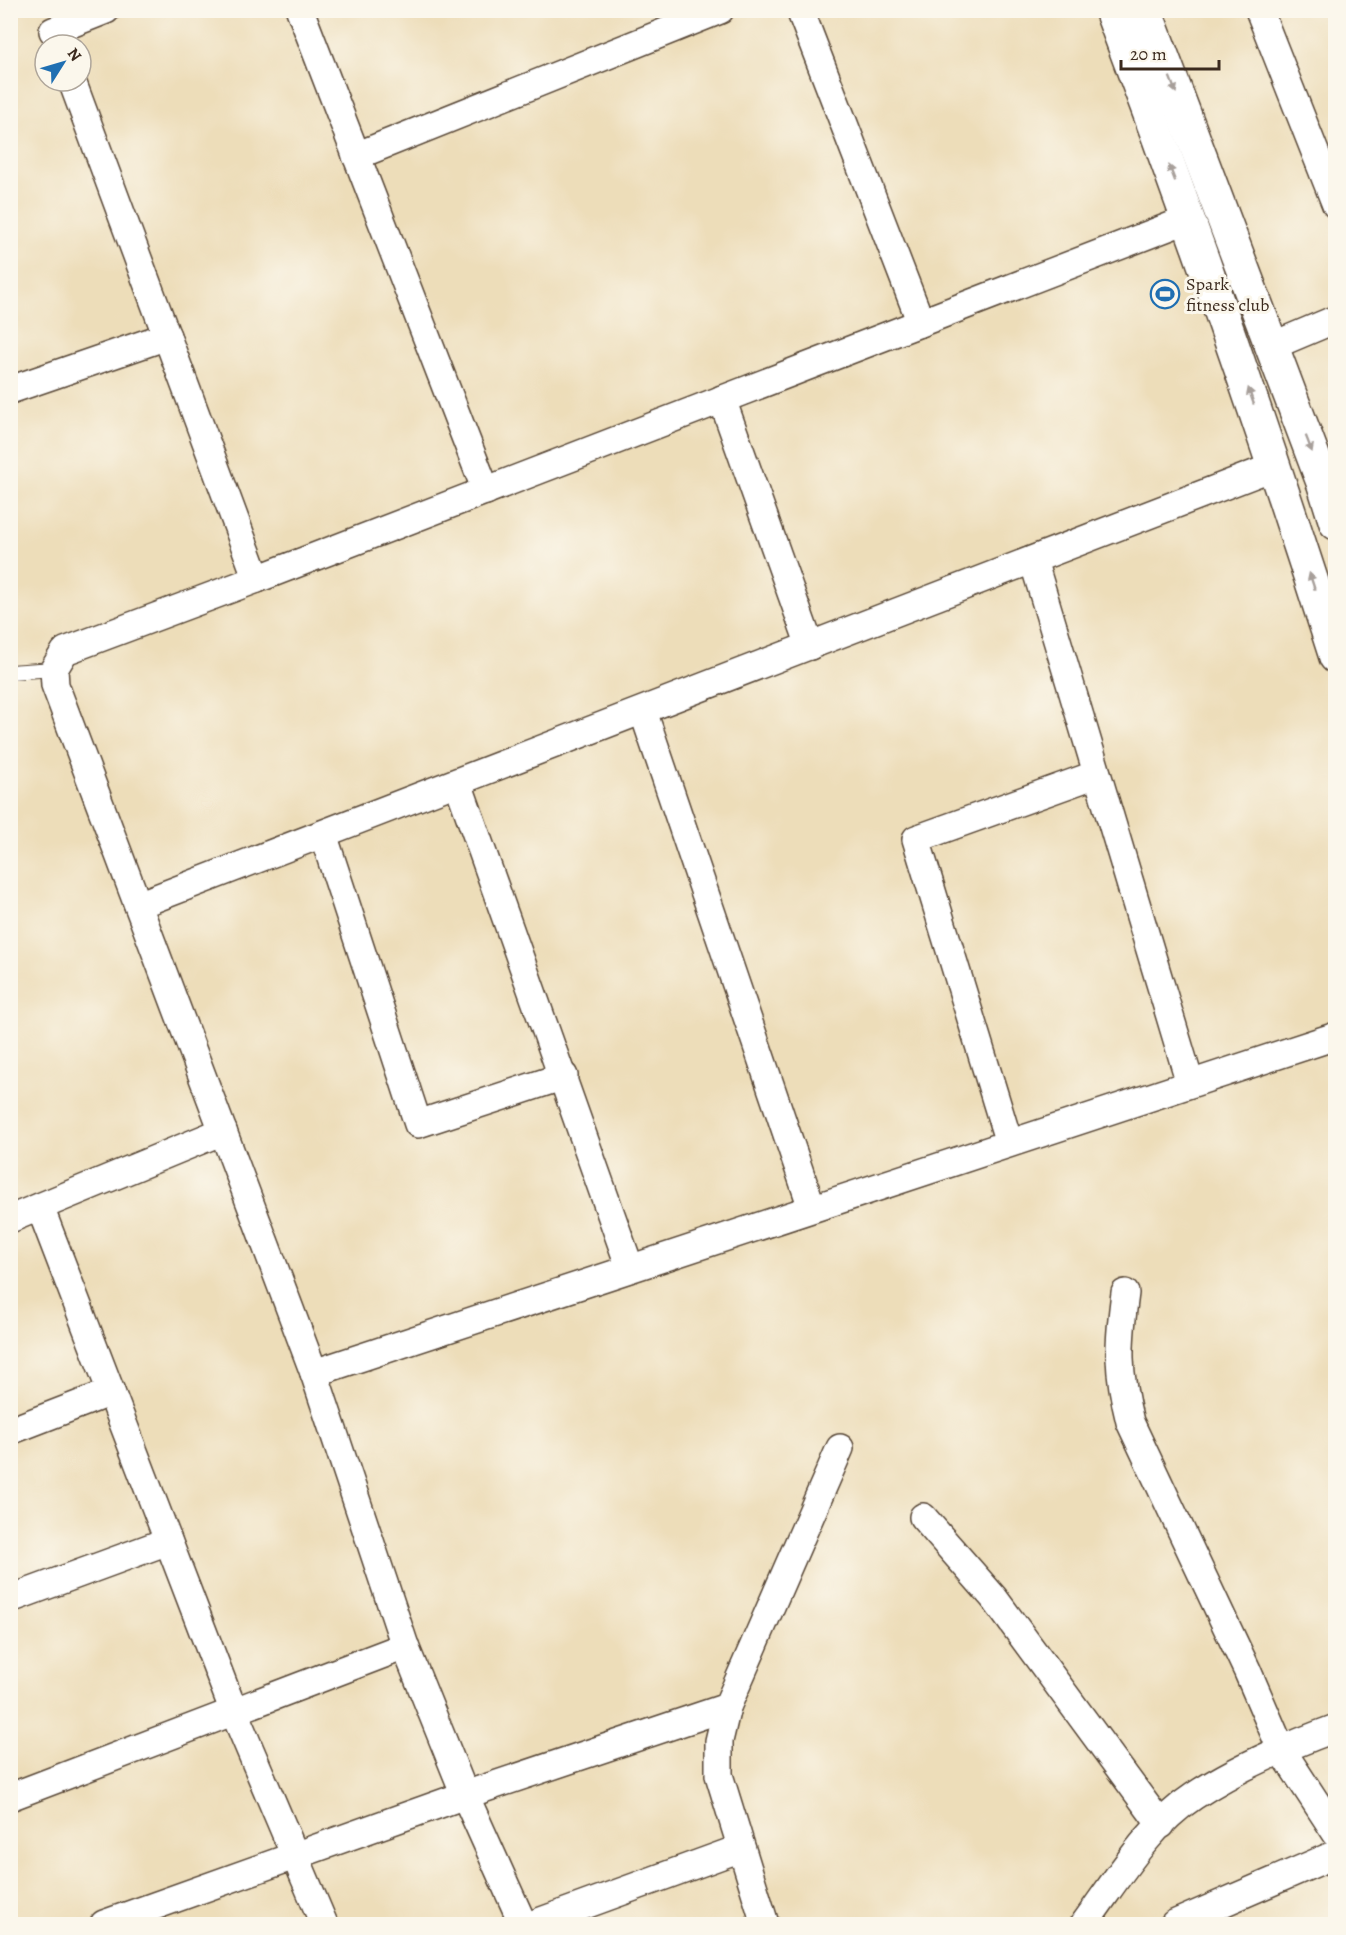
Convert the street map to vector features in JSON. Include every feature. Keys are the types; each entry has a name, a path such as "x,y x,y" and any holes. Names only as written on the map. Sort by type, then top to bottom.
{"street":[{"path":"53,29 106,10"},
{"path":"300,10 486,491"},
{"path":"356,156 720,10"},
{"path":"800,10 921,323"},
{"path":"1111,10 1190,219 1275,466 1335,657"},
{"path":"1145,10 1272,346 1335,523"},
{"path":"1259,10 1335,205"},
{"path":"76,93 257,579"},
{"path":"523,1924 465,1795 405,1646 314,1373 55,685 54,669 65,651 1190,219"},
{"path":"1272,346 1335,319"},
{"path":"10,390 167,336"},
{"path":"722,399 810,646"},
{"path":"138,905 1275,466"},
{"path":"1033,560 1190,1083"},
{"path":"643,711 812,1208"},
{"path":"1009,1143 916,839 1097,774"},
{"path":"458,783 564,1076 630,1268"},
{"path":"323,834 418,1124 564,1076"},
{"path":"314,1373 1335,1035"},
{"path":"10,1219 223,1131"},
{"path":"40,1207 234,1712 324,1924"},
{"path":"1125,1293 1118,1347 1120,1381 1130,1422 1247,1670 1281,1749 1335,1833"},
{"path":"10,1431 111,1392"},
{"path":"765,1924 718,1775 719,1741 727,1707 840,1448"},
{"path":"923,1517 994,1598 1161,1825"},
{"path":"10,1599 168,1541"},
{"path":"10,1797 405,1646"},
{"path":"104,1924 465,1795 727,1707"},
{"path":"1084,1924 1161,1825 1193,1796 1281,1749 1335,1728"},
{"path":"533,1924 741,1848"},
{"path":"1174,1924 1335,1854"}],"lane":[{"path":"10,672 54,669"}],"place":[{"name":"Spark fitness club","path":"1165,294"}]}
